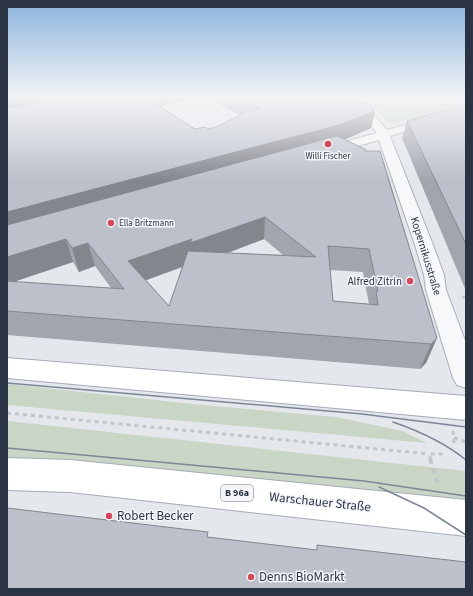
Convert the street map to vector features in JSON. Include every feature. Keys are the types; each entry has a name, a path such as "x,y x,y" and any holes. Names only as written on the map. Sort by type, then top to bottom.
{"main road":[{"path":"7,368 466,408"},
{"name":"Warschauer Straße","path":"7,474 70,476 466,518"}],"street":[{"name":"Kopernikusstraße","path":"377,125 381,129 401,187 405,192 424,245 434,275 436,290 466,378"},
{"path":"314,155 418,125"}],"path":[{"path":"7,413 429,454 446,454"},
{"path":"453,431 454,444"},
{"path":"454,438 466,442"},
{"path":"429,454 438,485"}],"green space":[{"path":"7,384 202,405 336,417 402,431 427,443 7,405"},
{"path":"7,421 466,471 466,501 415,494 7,457"}],"building":[{"path":"7,125 188,125 195,129 205,127 208,129 221,125 339,125 339,125 7,212"},
{"path":"409,125 466,125 466,244"},
{"path":"337,136 365,149 365,151 380,151 437,338 431,344 7,311 7,281 124,289 88,243 72,248 66,239 7,257 7,225","holes":["265,217 316,257 188,251 169,306 128,261 192,239 190,243","328,246 369,249 378,291 376,291 378,305 333,301"]},
{"path":"7,508 208,532 207,537 317,550 317,545 466,562 466,589 7,589"}],"tram line":[{"path":"7,383 362,414 466,427"},
{"path":"393,422 431,438 466,460"},
{"path":"7,448 364,481 466,496"},
{"path":"379,487 424,508 466,535"}],"place":[{"name":"Willi Fischer","path":"328,144"},
{"name":"Ella Britzmann","path":"111,223"},
{"name":"Alfred Zitrin","path":"410,281"},
{"name":"Robert Becker","path":"109,516"},
{"name":"Denns BioMarkt","path":"251,577"}]}
